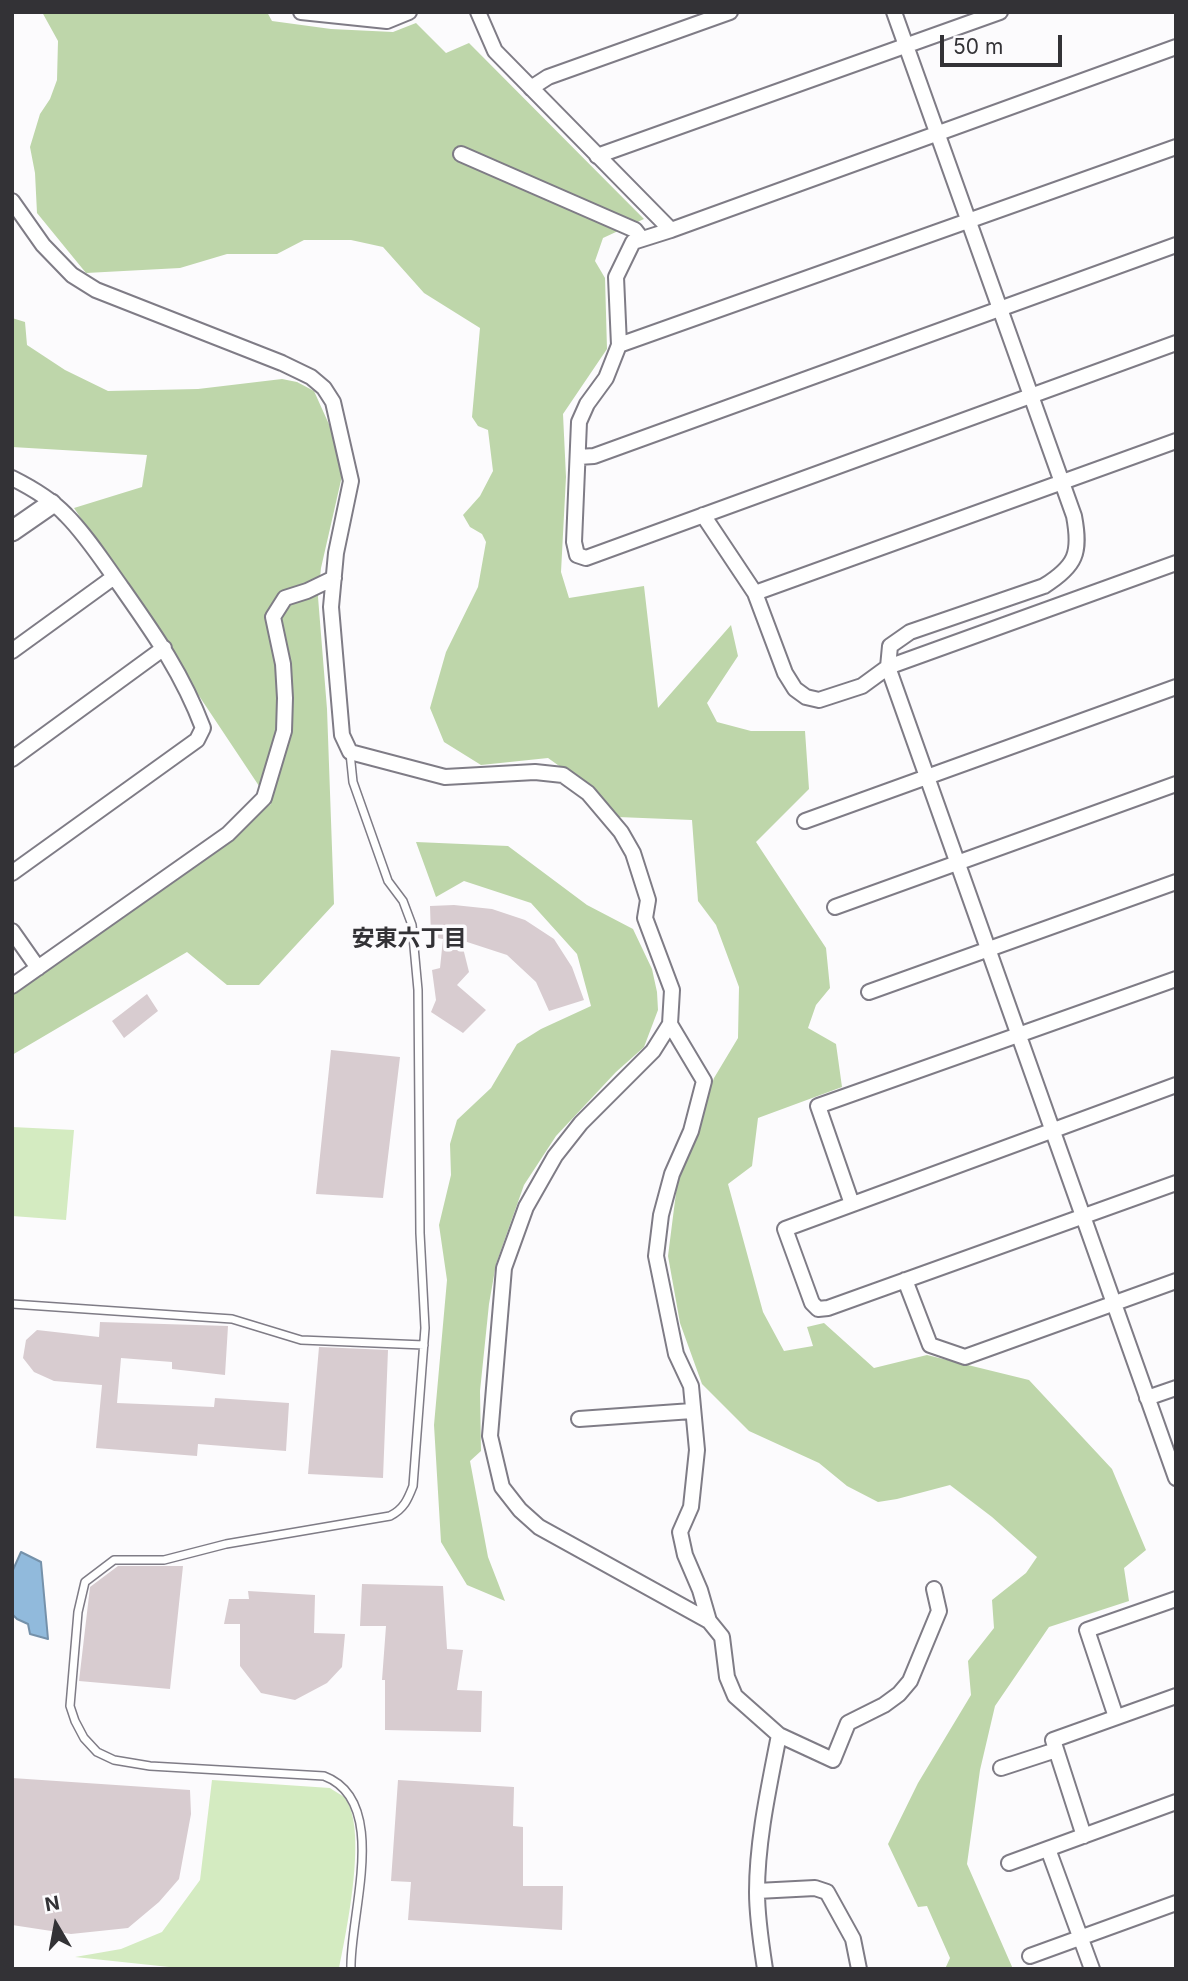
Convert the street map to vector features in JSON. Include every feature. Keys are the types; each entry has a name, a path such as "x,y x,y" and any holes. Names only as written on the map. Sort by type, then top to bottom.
{"street":[{"path":"301,12 387,21 409,12"},
{"path":"478,12 495,51 671,230"},
{"path":"531,88 548,77 730,12"},
{"path":"894,12 1074,516 1078,540 1073,559 1062,575 1044,586 910,632 890,646 888,667 1176,1478"},
{"path":"597,156 1000,12"},
{"path":"1176,47 938,135 633,242 616,276 619,345 606,378 587,404 579,422 574,542 577,555 586,558 1176,342"},
{"path":"619,345 1176,147"},
{"path":"461,154 635,230 642,239"},
{"path":"12,201 43,245 72,275 96,290 311,377 324,388 333,402 351,481 336,553 331,607 342,735 350,752 445,777 535,772 563,775 576,782 621,832 633,853 648,900 645,918 672,990 670,1024 653,1051 581,1123 555,1156 526,1207 504,1268 490,1436 502,1487 520,1510 540,1527 709,1621 722,1637 727,1677 735,1696 779,1735 833,1760 848,1723 899,1694 910,1681 939,1611 934,1588"},
{"path":"578,457 594,456 1176,245"},
{"path":"755,593 1176,441"},
{"path":"12,478 65,513 114,577 164,648 189,691 203,728 197,740 12,873"},
{"path":"12,531 51,504"},
{"path":"703,515 755,593 785,673 795,689 806,697 818,700 862,686 888,667 1176,563"},
{"path":"12,650 114,577"},
{"path":"12,986 228,834 264,798 284,731 283,664 273,617 285,598 307,592 334,578"},
{"path":"12,759 164,648"},
{"path":"805,821 1176,687"},
{"path":"835,907 1176,784"},
{"path":"869,992 1176,882"},
{"path":"12,931 38,968"},
{"path":"852,1204 818,1107 1176,979"},
{"path":"670,1024 704,1081 691,1131 672,1174 661,1215 656,1256 676,1354 691,1386 697,1450 691,1507 680,1532 685,1555 700,1590 709,1621"},
{"path":"1176,1085 785,1228 812,1303 818,1309 828,1308 1176,1183"},
{"path":"905,1280 930,1345 965,1357 1176,1281"},
{"path":"1147,1398 1176,1388"},
{"path":"579,1419 692,1411"},
{"path":"1116,1717 1087,1630 1176,1599"},
{"path":"1084,1836 1053,1740 1176,1696"},
{"path":"765,1969 759,1933 757,1891 762,1825 779,1735"},
{"path":"1001,1768 1056,1750"},
{"path":"1009,1863 1176,1802"},
{"path":"1048,1849 1092,1969"},
{"path":"757,1891 815,1888 827,1892 853,1939 859,1969"},
{"path":"1031,1956 1176,1903"}],"lane":[{"path":"350,752 354,782 388,881 403,901 412,925 418,990 420,1233 425,1293 414,1486 406,1502 398,1512 390,1516 226,1544 164,1560 114,1560 85,1582 78,1612 70,1706 80,1730 97,1752 114,1760 150,1766 324,1776 335,1780 348,1792 357,1808 363,1852 351,1969"},
{"path":"12,1304 232,1319 301,1340 424,1345"}],"green space":[{"path":"42,12 267,12 272,21 331,29 393,32 416,23 446,53 469,43 644,219 603,238 595,261 605,278 607,349 563,414 566,477 561,572 569,598 644,586 658,708 731,625 738,656 707,703 717,722 751,731 805,731 809,789 756,842 826,948 830,988 816,1005 808,1028 836,1044 842,1087 758,1118 752,1166 728,1184 763,1312 784,1351 813,1346 807,1327 824,1323 874,1368 927,1355 1029,1380 1112,1469 1146,1550 1124,1568 1129,1601 1049,1627 995,1706 980,1770 967,1864 1013,1969 945,1969 950,1958 927,1906 918,1907 888,1844 918,1783 971,1695 968,1661 994,1628 992,1600 1026,1573 1037,1557 992,1517 950,1485 878,1502 847,1486 819,1463 749,1431 702,1384 680,1323 668,1256 678,1177 714,1078 738,1038 739,987 716,925 698,901 692,820 618,817 586,785 548,758 481,765 444,742 430,708 446,652 478,587 486,542 482,534 470,527 463,515 480,496 493,471 488,430 478,426 472,417 480,328 424,293 383,247 351,240 304,240 277,254 227,254 180,268 86,273 37,213 35,173 30,147 40,114 50,99 57,80 58,41"},
{"path":"12,318 25,322 27,345 65,370 108,391 198,389 282,379 297,382 314,391 332,431 342,476 321,568 318,597 327,709 334,904 259,985 227,985 187,952 12,1055 12,994 271,804 74,508 142,487 147,455 12,447"},
{"path":"416,842 508,846 587,905 633,929 652,969 657,992 658,1010 644,1047 616,1072 556,1136 524,1185 496,1264 480,1391 481,1451 470,1461 488,1557 505,1601 467,1585 441,1542 434,1425 447,1280 439,1225 451,1175 450,1144 457,1120 491,1088 517,1044 541,1029 591,1006 577,954 531,903 464,881 436,897"},
{"path":"12,1127 74,1130 66,1220 12,1216"},
{"path":"212,1780 330,1788 344,1797 351,1811 355,1831 355,1855 354,1880 339,1969 188,1969 75,1957 121,1949 162,1932 200,1880"}],"water":[{"path":"21,1552 41,1562 48,1639 30,1634 28,1624 12,1614 12,1572"}],"building":[{"path":"454,905 492,909 525,920 554,939 572,967 584,1000 549,1011 536,982 507,955 461,940 469,972 457,985 486,1010 463,1033 431,1012 436,1000 432,970 440,968 443,939 431,937 430,906"},
{"path":"147,994 158,1011 124,1038 112,1021"},
{"path":"331,1050 400,1057 383,1198 316,1194"},
{"path":"100,1322 228,1326 225,1375 172,1369 172,1362 121,1358 117,1403 214,1407 215,1398 289,1403 286,1451 198,1444 197,1456 96,1448 102,1385 54,1381 34,1372 23,1358 26,1340 37,1330 99,1337"},
{"path":"319,1347 388,1350 383,1478 308,1474"},
{"path":"118,1566 183,1566 170,1689 79,1681 90,1587"},
{"path":"362,1584 443,1586 447,1649 463,1650 457,1690 482,1691 481,1732 385,1730 385,1680 382,1680 386,1626 360,1626"},
{"path":"248,1591 315,1595 314,1633 345,1634 342,1667 327,1683 295,1700 261,1693 240,1666 240,1624 224,1624 229,1599 249,1599"},
{"path":"12,1778 190,1790 191,1814 179,1879 159,1902 128,1928 71,1934 12,1925"},
{"path":"398,1780 514,1787 513,1826 523,1827 523,1886 563,1886 562,1930 408,1920 411,1882 391,1881"}],"district":[{"name":"安東六丁目","path":"409,939"}]}
